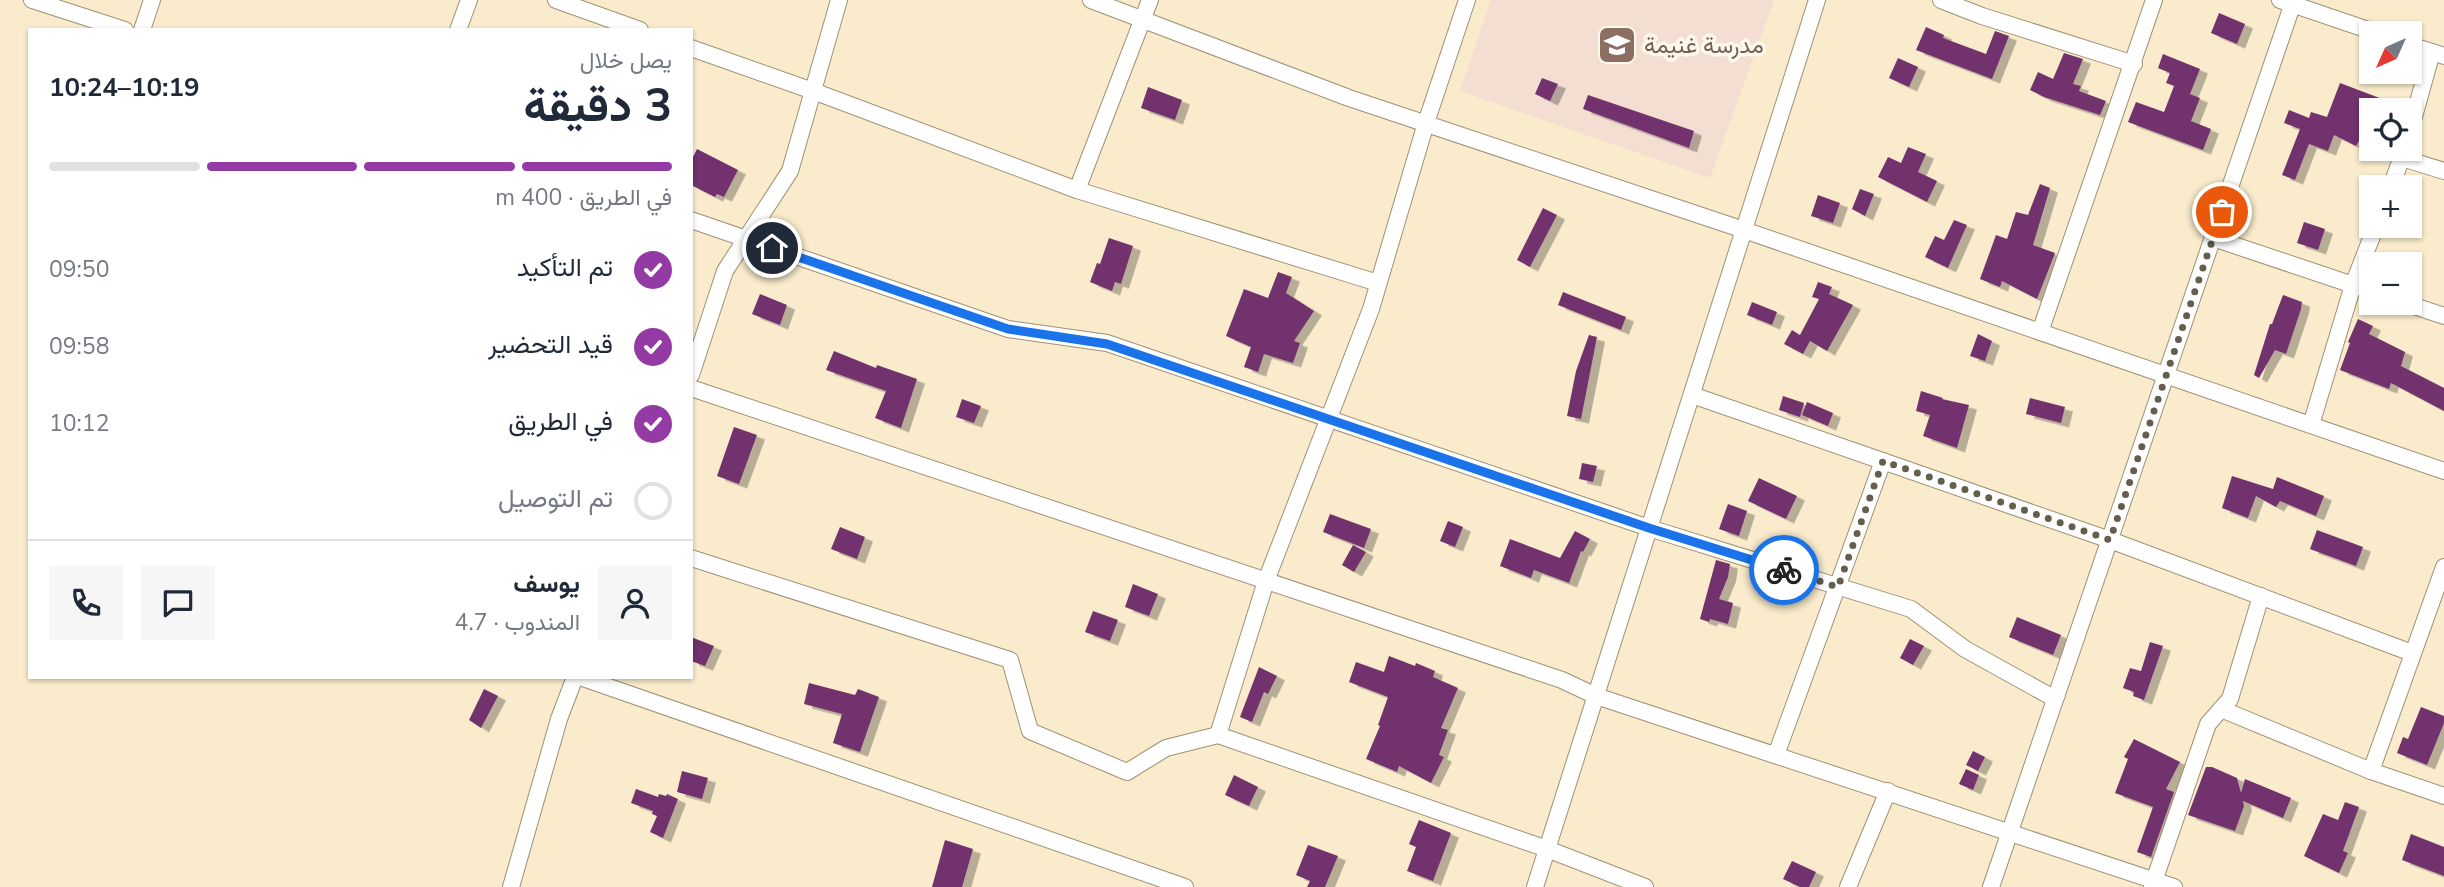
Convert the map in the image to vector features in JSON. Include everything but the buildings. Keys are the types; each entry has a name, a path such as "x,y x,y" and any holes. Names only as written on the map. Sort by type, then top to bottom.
{"street":[{"path":"32,0 119,28"},
{"path":"143,28 152,0"},
{"path":"459,28 469,0"},
{"path":"556,0 634,28"},
{"path":"693,368 725,271 790,171 839,0"},
{"path":"1091,0 1349,98 1744,230 2444,471"},
{"path":"1077,190 1150,0"},
{"path":"1218,734 1266,581 1378,283 1426,123 1467,0"},
{"path":"1535,887 1817,0"},
{"path":"1941,0 1982,16 2134,64"},
{"path":"1982,16 1988,0"},
{"path":"2040,332 2154,0"},
{"path":"1991,887 2213,238 2289,1 2359,26"},
{"path":"693,49 813,90 1077,190 1378,283"},
{"path":"2422,98 2438,54"},
{"path":"2419,161 2444,172"},
{"path":"693,221 1008,329 1107,344 1649,528 1911,609 1965,649 2048,695 2057,695"},
{"path":"2213,238 2359,287"},
{"path":"2311,425 2353,285 2371,238"},
{"path":"2422,309 2444,316"},
{"path":"693,389 1562,680 1596,696 2010,831 2153,884 2174,887"},
{"path":"1692,395 2110,540 2412,653"},
{"path":"1776,755 1883,461"},
{"path":"693,559 1010,660 1030,731 1127,772 1166,748 1218,734 1547,849 1645,887"},
{"path":"2371,771 2444,567"},
{"path":"2153,884 2208,724 2230,699 2261,596"},
{"path":"511,887 559,719 574,679"},
{"path":"586,679 1185,887"},
{"path":"2221,709 2371,771 2444,796"},
{"path":"1848,887 1888,791"}],"shaded area":[{"name":"مدرسة غنيمة","path":"1491,0 1774,0 1710,178 1460,91"}],"way so far":[{"path":"1784,570 1838,587 1883,461 2110,540 2222,212"}],"place":[{"name":"مدرسة غنيمة","path":"1617,45"}],"route":[{"path":"772,248 1008,329 1107,344 1649,528 1784,570"}]}
